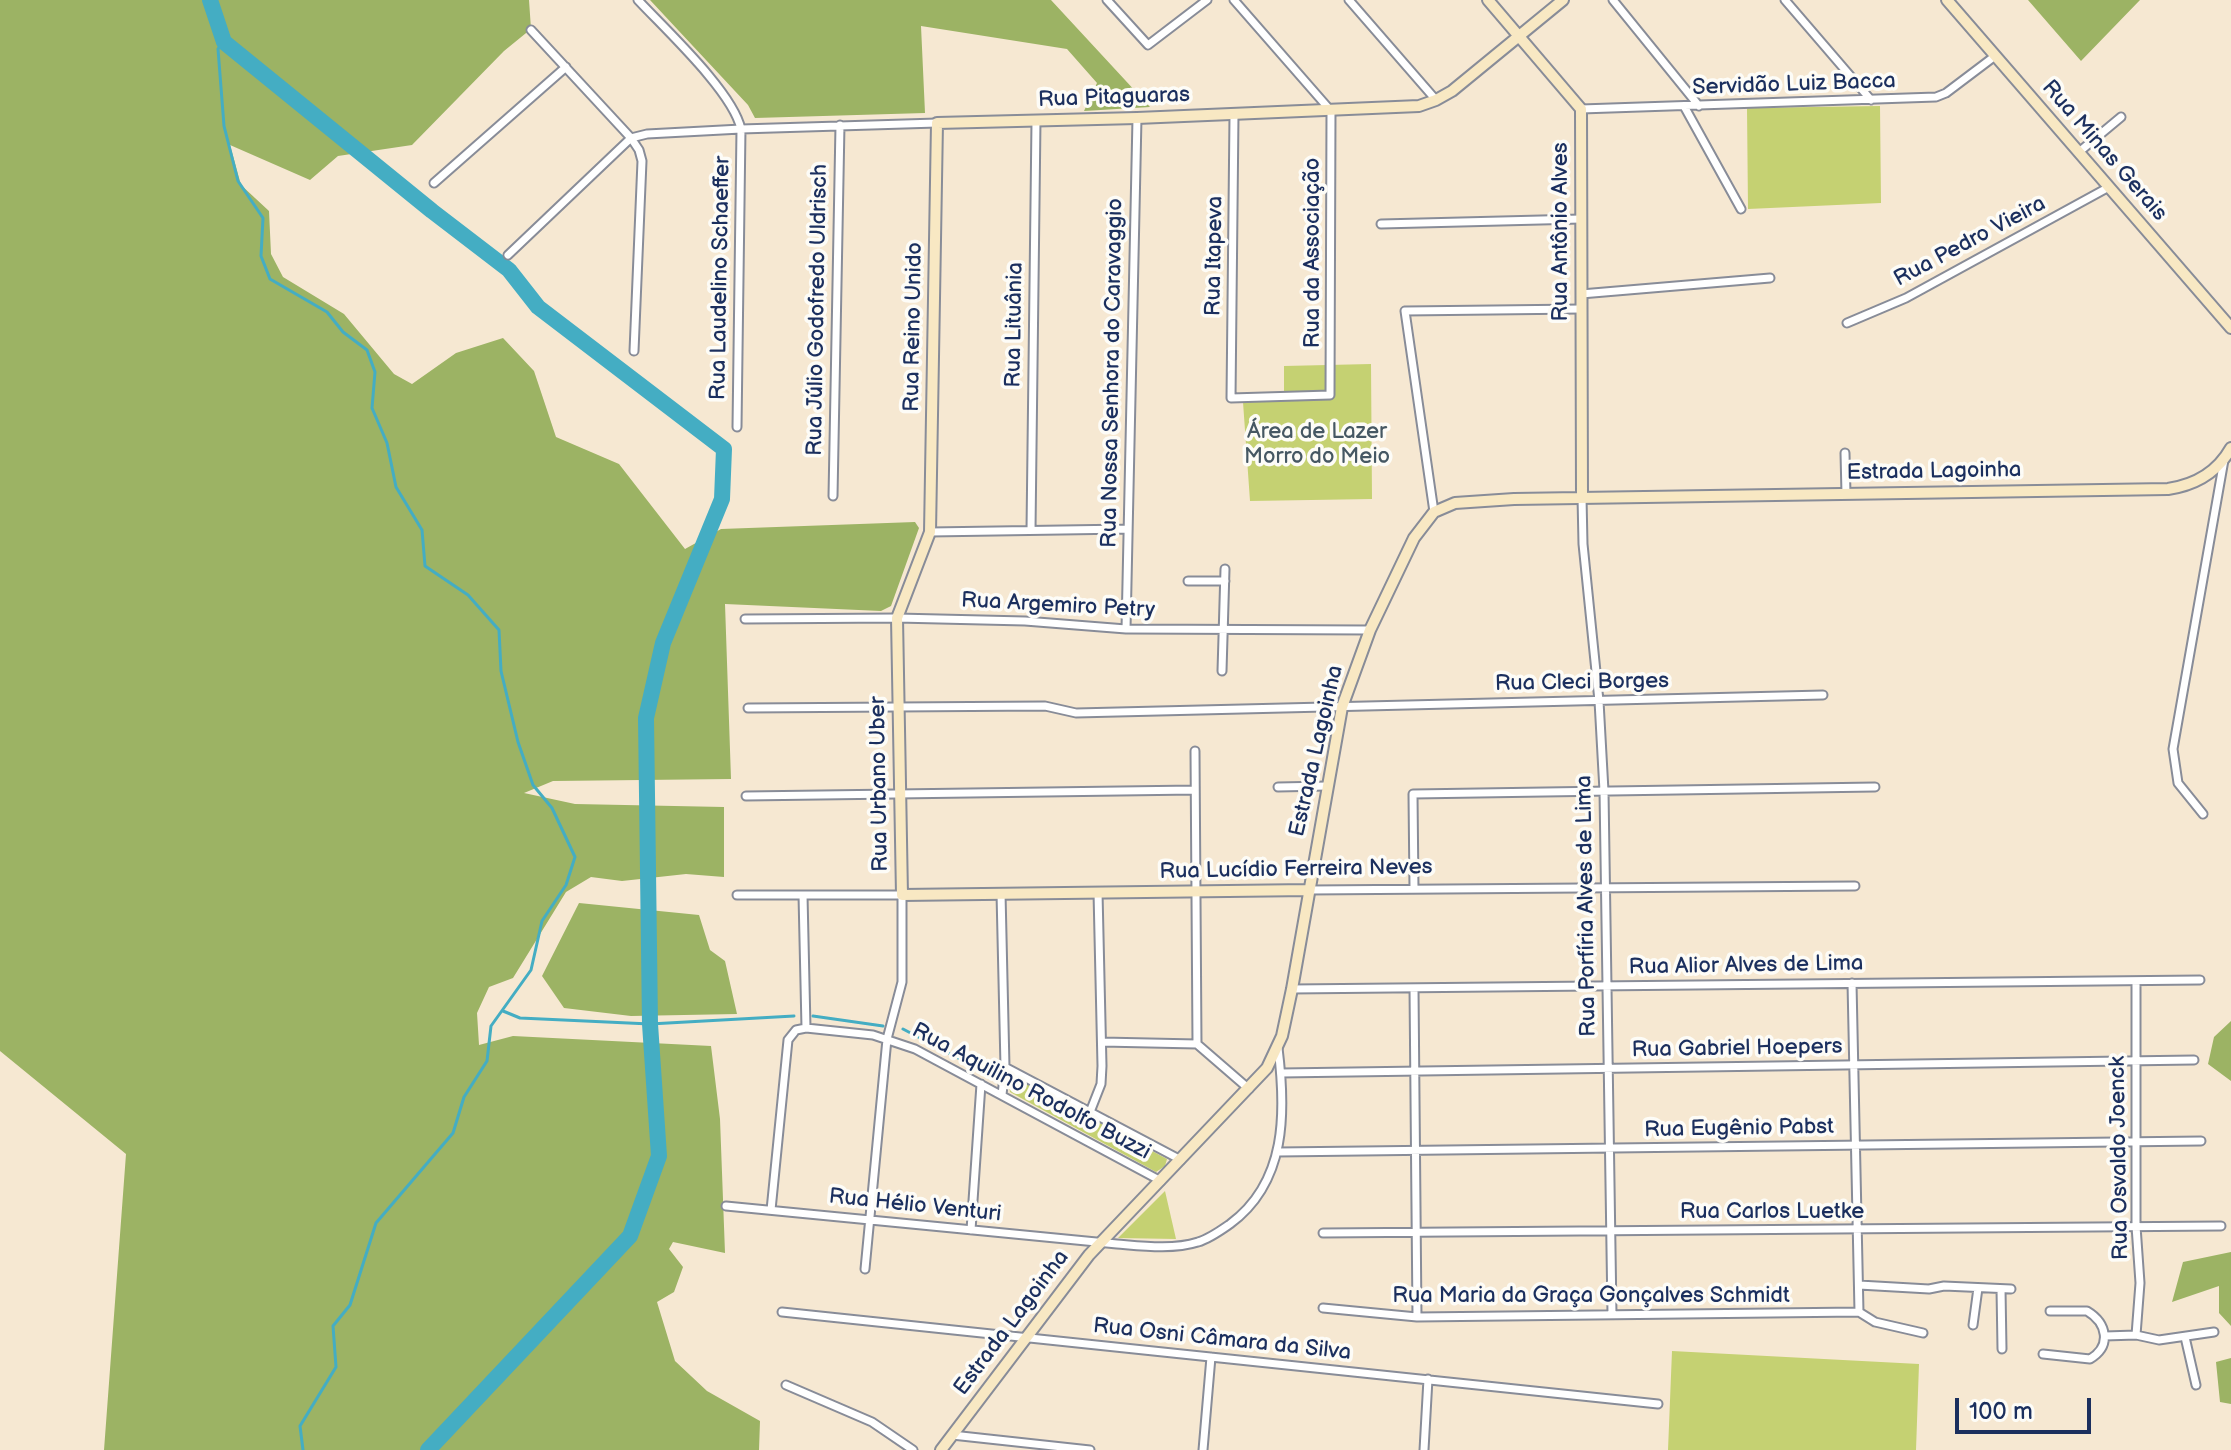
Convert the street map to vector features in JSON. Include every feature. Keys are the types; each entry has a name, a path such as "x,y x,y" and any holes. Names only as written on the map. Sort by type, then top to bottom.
{"street":[{"path":"638,0 730,100 741,129"},
{"path":"1107,0 1148,45 1207,0"},
{"path":"1234,0 1331,111"},
{"path":"1349,0 1436,100"},
{"path":"1488,0 1581,109"},
{"name":"Rua Pitaguaras","path":"631,138 647,134 840,125 1402,109 1436,100 1563,0"},
{"path":"1613,0 1699,106"},
{"path":"1785,0 1871,100"},
{"name":"Rua Minas Gerais","path":"1947,0 2229,320"},
{"path":"531,30 639,150 642,161 634,351"},
{"name":"Servidão Luiz Bacca","path":"1581,109 1941,96 1995,56"},
{"path":"434,183 566,67"},
{"path":"1684,106 1741,209"},
{"name":"Rua Antônio Alves","path":"1581,109 1582,497"},
{"name":"Rua da Associação","path":"1231,398 1330,395 1331,111"},
{"name":"Rua Itapeva","path":"1231,398 1234,115"},
{"path":"2079,152 2121,117"},
{"name":"Rua Nossa Senhora do Caravaggio","path":"1126,629 1137,118"},
{"name":"Rua Lituânia","path":"1031,530 1036,121"},
{"name":"Rua Reino Unido","path":"930,532 937,123"},
{"name":"Rua Júlio Godofredo Uldrisch","path":"833,496 840,125"},
{"name":"Rua Laudelino Schaeffer","path":"737,427 741,129"},
{"path":"508,255 631,138"},
{"name":"Rua Pedro Vieira","path":"1847,323 1906,298 2109,187"},
{"path":"1381,224 1581,219"},
{"path":"1581,294 1770,278"},
{"path":"1434,512 1405,311 1581,309"},
{"name":"Estrada Lagoinha","path":"941,1450 1101,1242 1181,1245 1209,1238 1242,1215 1269,1178 1278,1152 1282,1121 1278,1048 1292,989 1342,707 1370,630 1414,538 1434,512 1467,501 1582,497 2168,489 2192,484 2205,477 2224,460 2231,448"},
{"path":"1845,453 1846,494"},
{"path":"2203,814 2178,783 2173,749 2224,460"},
{"name":"Rua Porfíria Alves de Lima","path":"1582,497 1583,544 1599,701 1604,791 1612,1314"},
{"path":"930,532 1128,529"},
{"name":"Rua Urbano Uber","path":"865,1269 887,1039 902,982 897,618 930,532"},
{"path":"1222,671 1225,569"},
{"path":"1188,581 1225,581"},
{"name":"Rua Argemiro Petry","path":"745,619 897,618 1025,621 1126,629 1370,630"},
{"name":"Rua Cleci Borges","path":"748,708 1045,706 1076,713 1823,695"},
{"path":"1195,751 1197,1044"},
{"path":"1278,787 1327,786"},
{"path":"1414,889 1413,794 1875,787"},
{"path":"746,796 1195,790"},
{"name":"Rua Lucídio Ferreira Neves","path":"737,895 1855,886"},
{"path":"1090,1112 1101,1084 1098,892"},
{"path":"1001,893 1005,1067 1002,1095"},
{"path":"771,1210 790,1035 806,1028 803,895"},
{"name":"Rua Alior Alves de Lima","path":"1292,989 2200,980"},
{"name":"Rua Osvaldo Joenck","path":"2136,981 2136,1226 2140,1283 2136,1335"},
{"path":"1852,983 1859,1312 1875,1322 1923,1333"},
{"path":"1414,988 1417,1317"},
{"name":"Rua Aquilino Rodolfo Buzzi","path":"806,1028 887,1039 915,1049 1161,1181"},
{"path":"1102,1042 1197,1044 1249,1089"},
{"path":"1101,1242 1249,1089 1267,1068 1278,1048"},
{"name":"Rua Gabriel Hoepers","path":"1281,1073 2194,1060"},
{"path":"1005,1067 1181,1160"},
{"path":"971,1230 981,1084"},
{"name":"Rua Eugênio Pabst","path":"1278,1152 2201,1141"},
{"name":"Rua Hélio Venturi","path":"726,1206 1101,1242"},
{"name":"Rua Carlos Luetke","path":"1323,1233 2221,1226"},
{"path":"1859,1285 1918,1289 1944,1286 2011,1289"},
{"path":"1973,1325 1978,1288"},
{"path":"2001,1289 2002,1349"},
{"name":"Rua Maria da Graça Gonçalves Schmidt","path":"1323,1308 1417,1317 1859,1312"},
{"path":"2043,1354 2090,1359 2102,1348 2105,1336 2104,1326 2087,1311 2050,1311"},
{"name":"Rua Osni Câmara da Silva","path":"782,1312 1658,1404"},
{"path":"2105,1336 2136,1335 2159,1340 2214,1332"},
{"path":"2185,1337 2196,1385"},
{"path":"1203,1450 1211,1357"},
{"path":"1424,1450 1428,1379"},
{"path":"786,1385 872,1422 913,1450"},
{"path":"952,1435 1090,1450"}],"green space":[{"path":"0,0 529,0 531,29 504,51 412,145 338,156 310,180 230,145 241,185 269,211 271,254 283,277 344,314 394,374 412,384 456,353 503,338 534,371 556,437 619,464 685,549 721,529 915,522 919,528 891,606 881,611 725,604 731,779 553,781 524,793 575,804 724,807 724,877 686,874 622,881 591,877 566,892 513,978 489,987 477,1013 479,1045 513,1036 711,1046 720,1119 725,1253 673,1242 669,1249 683,1267 674,1292 657,1302 675,1361 707,1391 760,1421 759,1450 104,1450 126,1154 0,1051"},
{"path":"650,0 1051,0 1150,107 1084,111 1097,83 1067,49 921,26 925,113 755,118 748,105"},
{"path":"2028,0 2140,0 2081,61"},
{"path":"1880,106 1881,203 1748,209 1747,108"},
{"name":"Área de Lazer Morro do Meio","path":"1371,364 1372,499 1250,501 1243,402 1284,400 1284,366"},
{"path":"579,903 699,915 710,950 725,961 737,1014 631,1016 564,1008 542,976"},
{"path":"2231,1021 2231,1081 2208,1064 2214,1037"},
{"path":"1012,1080 1020,1080 1167,1159 1165,1166 1156,1172 1010,1092"},
{"path":"1165,1191 1176,1239 1118,1238"},
{"path":"2231,1252 2231,1326 2219,1313 2219,1286 2172,1302 2183,1262"},
{"path":"1672,1351 1919,1364 1916,1450 1668,1450"},
{"path":"2231,1358 2231,1404 2220,1402 2216,1362"}],"waterway":[{"path":"210,0 224,42 509,270 538,307 724,449 722,499 663,643 646,718 650,1024 659,1156 630,1236 428,1450"},
{"path":"224,42 218,49 224,126 238,181 263,218 261,256 270,279 327,312 343,332 367,350 375,372 372,408 387,443 396,487 422,530 425,566 468,595 499,630 501,671 518,742 533,785 552,808 575,857 566,885 542,921 531,970 491,1026 487,1061 464,1097 453,1133 376,1223 350,1305 333,1326 336,1367 300,1426 303,1450"},
{"path":"503,1011 520,1018 650,1024 794,1016"},
{"path":"813,1016 883,1026"},
{"path":"903,1029 977,1068"}]}
